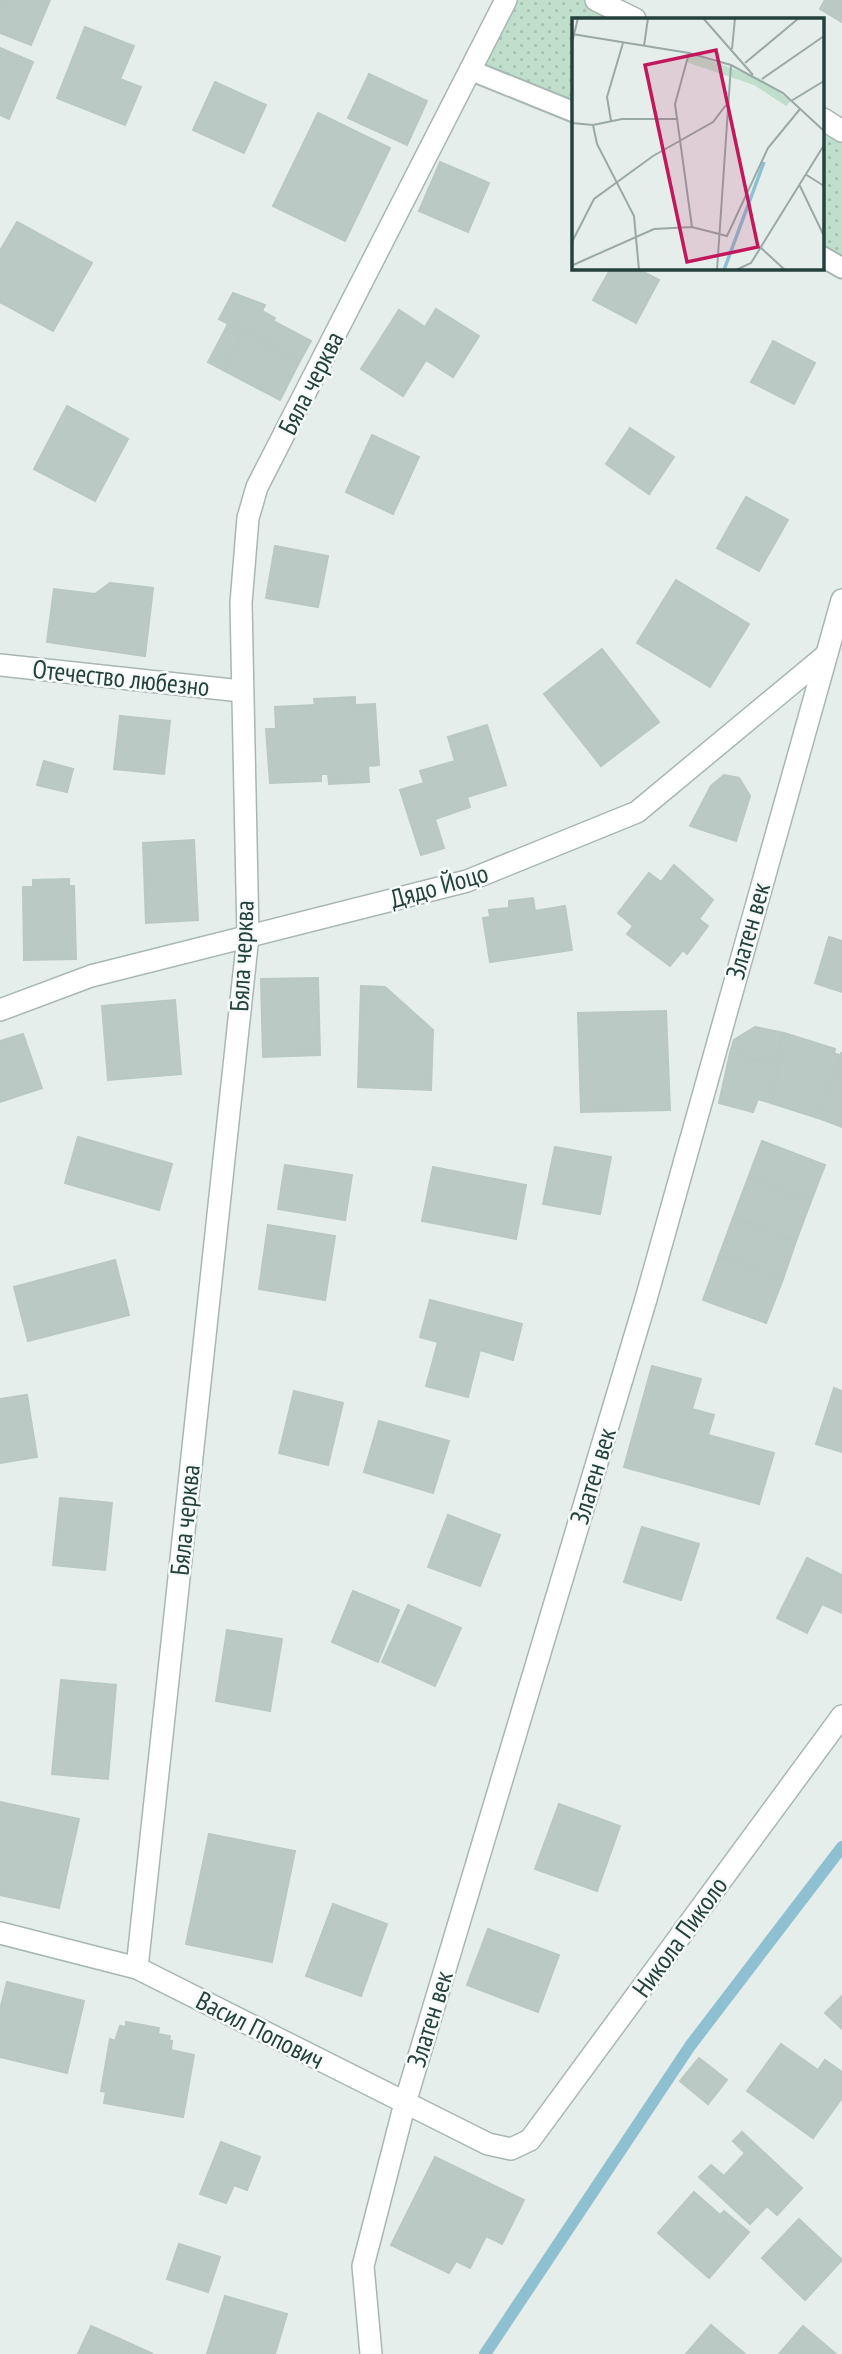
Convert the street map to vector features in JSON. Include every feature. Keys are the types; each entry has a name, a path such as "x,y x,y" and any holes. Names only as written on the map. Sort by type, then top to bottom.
{"street":[{"name":"Бяла черква","path":"137,1968 248,936 241,603 248,518 257,488 506,0"},
{"path":"596,0 633,18"},
{"path":"824,120 842,131"},
{"name":"Златен век","path":"371,2354 363,2266 405,2103 646,1299 842,600"},
{"name":"Дядо Йоцо","path":"0,1010 91,976 467,881 637,812 825,656"},
{"name":"Отечество любезно","path":"0,665 241,691"},
{"name":"Никола Пиколо","path":"511,2149 530,2140 842,1716"},
{"name":"Васил Попович","path":"0,1933 137,1968 488,2144 511,2149"}],"lane":[{"path":"470,70 572,111"},
{"path":"824,258 842,268"}],"green space":[{"path":"506,0 596,0 633,18 572,18 572,111 470,70"},
{"path":"824,120 842,131 842,268 824,258"}],"building":[{"path":"0,0 50,0 31,45 0,33"},
{"path":"825,0 842,0 842,22 820,9"},
{"path":"85,27 134,46 120,79 141,87 125,125 57,98"},
{"path":"0,48 33,62 9,119 0,115"},
{"path":"369,74 427,101 407,145 348,118"},
{"path":"215,82 266,105 244,153 193,130"},
{"path":"318,113 390,148 345,241 273,206"},
{"path":"440,162 489,183 468,232 419,211"},
{"path":"17,222 92,263 53,331 0,302 0,251"},
{"path":"610,270 640,270 659,280 636,323 593,300"},
{"path":"233,293 265,305 262,311 275,318 273,321 311,341 300,361 219,319"},
{"path":"436,309 479,336 453,377 426,360 403,396 361,369 399,310 425,327"},
{"path":"228,324 243,331 223,370 208,362"},
{"path":"243,331 300,361 280,400 223,370"},
{"path":"773,341 815,363 794,404 751,382"},
{"path":"67,406 128,439 95,501 34,469"},
{"path":"630,428 674,457 649,494 606,464"},
{"path":"372,435 419,457 393,514 346,492"},
{"path":"746,497 788,520 759,571 717,548"},
{"path":"275,546 328,556 318,607 266,598"},
{"path":"676,580 749,624 710,687 637,643"},
{"path":"110,583 153,588 145,656 47,642 54,589 95,594"},
{"path":"602,649 659,722 601,766 544,694"},
{"path":"355,697 355,705 375,704 379,765 368,766 369,782 329,784 328,774 321,774 321,781 270,783 266,729 276,729 275,707 315,705 314,699"},
{"path":"120,716 170,721 164,774 114,769"},
{"path":"487,725 506,785 467,797 470,807 435,819 444,848 421,855 400,790 424,783 420,771 455,761 448,737"},
{"path":"44,761 73,769 67,792 37,785"},
{"path":"724,775 739,778 750,796 736,841 690,826 711,786"},
{"path":"194,840 198,920 146,923 143,843"},
{"path":"674,865 713,900 699,919 708,926 687,954 683,950 670,966 627,934 633,926 618,913 649,873 661,882"},
{"path":"69,879 69,886 74,886 76,959 24,960 23,887 33,887 33,880"},
{"path":"533,898 535,911 565,906 572,950 490,962 483,918 490,917 489,910 509,908 509,901"},
{"path":"829,937 842,941 842,992 815,983"},
{"path":"318,978 320,1055 263,1057 261,979"},
{"path":"361,986 385,987 433,1030 431,1090 358,1087"},
{"path":"175,1000 181,1074 108,1080 102,1006"},
{"path":"666,1011 670,1110 581,1112 578,1013"},
{"path":"755,1027 784,1033 774,1058 781,1059 779,1066 730,1053 734,1040"},
{"path":"784,1033 835,1049 834,1053 841,1056 818,1118 771,1103 781,1059 774,1058"},
{"path":"23,1034 42,1088 0,1102 0,1041"},
{"path":"730,1053 779,1066 771,1103 758,1099 753,1112 719,1103"},
{"path":"842,1053 842,1127 818,1118"},
{"path":"78,1137 172,1164 159,1210 65,1183"},
{"path":"762,1141 825,1165 811,1201 748,1178"},
{"path":"555,1147 611,1157 600,1214 543,1204"},
{"path":"285,1165 352,1175 345,1220 278,1209"},
{"path":"433,1167 526,1185 516,1239 422,1221"},
{"path":"748,1178 811,1201 796,1241 733,1218"},
{"path":"733,1218 796,1241 783,1279 719,1256"},
{"path":"268,1225 335,1236 325,1300 259,1289"},
{"path":"719,1256 783,1279 766,1323 703,1300"},
{"path":"115,1260 129,1315 28,1341 14,1287"},
{"path":"430,1300 522,1324 513,1360 480,1350 468,1397 426,1386 438,1342 420,1337"},
{"path":"652,1366 701,1379 692,1409 714,1415 708,1435 774,1453 759,1504 624,1467"},
{"path":"834,1388 842,1391 842,1452 816,1444"},
{"path":"294,1391 343,1403 328,1465 279,1453"},
{"path":"27,1395 37,1457 0,1463 0,1399"},
{"path":"379,1421 449,1441 433,1493 364,1472"},
{"path":"60,1498 112,1503 105,1570 53,1565"},
{"path":"448,1515 500,1535 480,1586 428,1567"},
{"path":"642,1527 699,1544 681,1600 624,1582"},
{"path":"807,1558 842,1575 842,1613 822,1604 807,1633 777,1618"},
{"path":"353,1591 399,1610 378,1662 332,1642"},
{"path":"408,1605 461,1628 435,1686 382,1662"},
{"path":"227,1630 282,1639 270,1711 216,1701"},
{"path":"61,1680 116,1685 108,1779 52,1774"},
{"path":"0,1802 79,1819 59,1908 0,1895"},
{"path":"559,1804 620,1826 597,1891 535,1869"},
{"path":"209,1834 295,1851 272,1962 186,1944"},
{"path":"333,1904 387,1924 361,1996 306,1976"},
{"path":"488,1929 559,1955 538,2012 467,1985"},
{"path":"7,1982 84,2001 67,2073 0,2057 0,2010"},
{"path":"842,1996 842,2029 825,2013"},
{"path":"126,2022 159,2028 158,2034 170,2036 171,2050 194,2055 183,2117 104,2103 106,2092 101,2091 110,2039 115,2041 120,2026 126,2027"},
{"path":"781,2044 818,2070 825,2060 842,2072 842,2098 813,2138 747,2091"},
{"path":"699,2058 727,2080 708,2104 680,2081"},
{"path":"742,2132 802,2188 777,2215 767,2206 750,2224 699,2177 711,2165 724,2176 745,2153 733,2141"},
{"path":"221,2142 260,2157 247,2190 234,2185 226,2203 200,2194"},
{"path":"435,2157 524,2200 502,2244 486,2236 470,2268 456,2261 449,2273 391,2245"},
{"path":"694,2192 720,2215 724,2211 749,2232 709,2278 658,2233"},
{"path":"799,2219 842,2260 805,2300 762,2258"},
{"path":"179,2244 220,2257 208,2292 167,2279"},
{"path":"225,2296 287,2314 275,2354 207,2354"},
{"path":"711,2325 745,2354 686,2354"},
{"path":"91,2326 153,2354 78,2354"},
{"path":"803,2326 836,2354 779,2354"}],"waterway":[{"path":"485,2354 690,2046 842,1847"}]}
